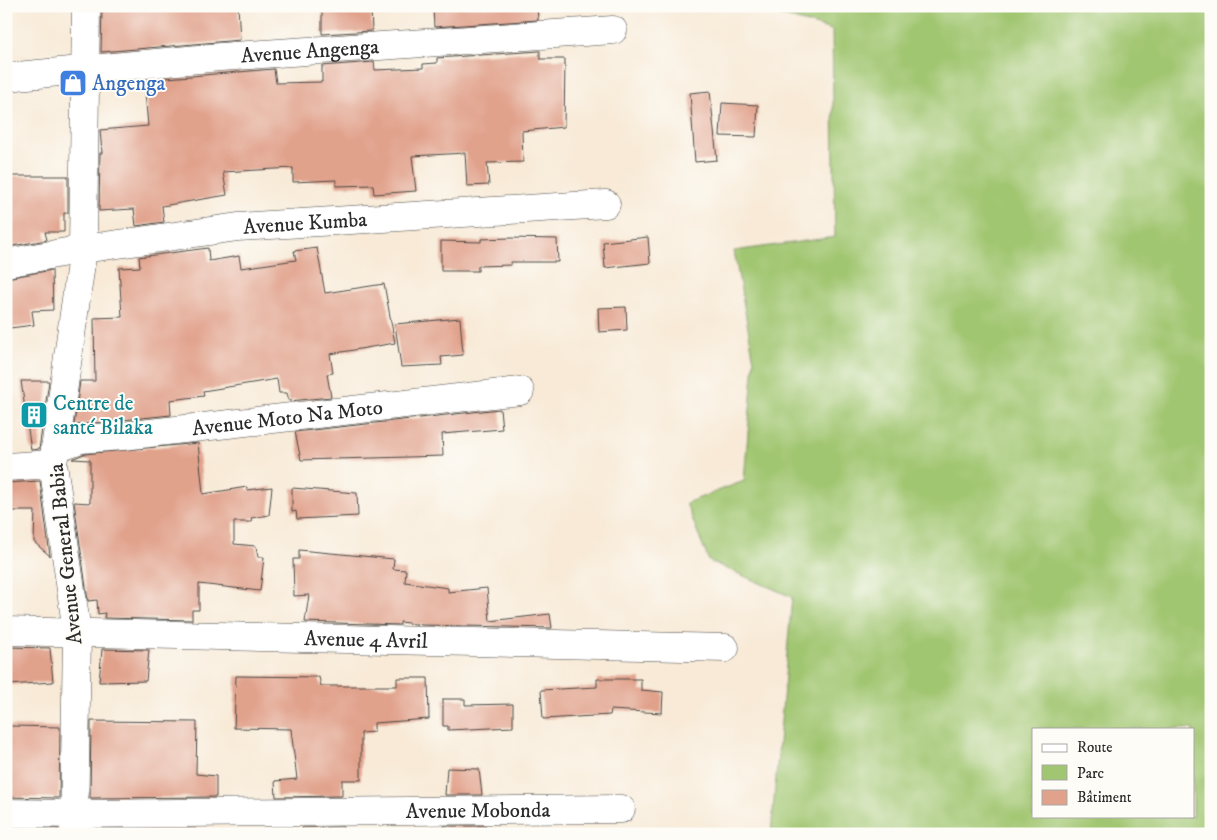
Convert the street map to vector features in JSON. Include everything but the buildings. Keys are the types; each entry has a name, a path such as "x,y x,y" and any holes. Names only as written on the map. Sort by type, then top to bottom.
{"street":[{"name":"Avenue General Babia","path":"74,824 77,632 54,456 83,249 86,6"},
{"name":"Avenue Angenga","path":"6,77 230,56 613,30"},
{"name":"Avenue Kumba","path":"6,263 83,249 238,227 606,204"},
{"name":"Avenue Moto Na Moto","path":"6,467 54,456 81,439 520,391"},
{"name":"Avenue 4 Avril","path":"6,631 724,648"},
{"name":"Avenue Mobonda","path":"6,812 74,824 621,808"}],"green space":[{"path":"747,6 1211,6 1211,834 771,834 792,597 709,561 686,503 744,481 754,361 734,251 835,237 832,30"}],"place":[{"name":"Angenga","path":"73,83"},
{"name":"Centre de santé Bilaka","path":"34,415"}]}
